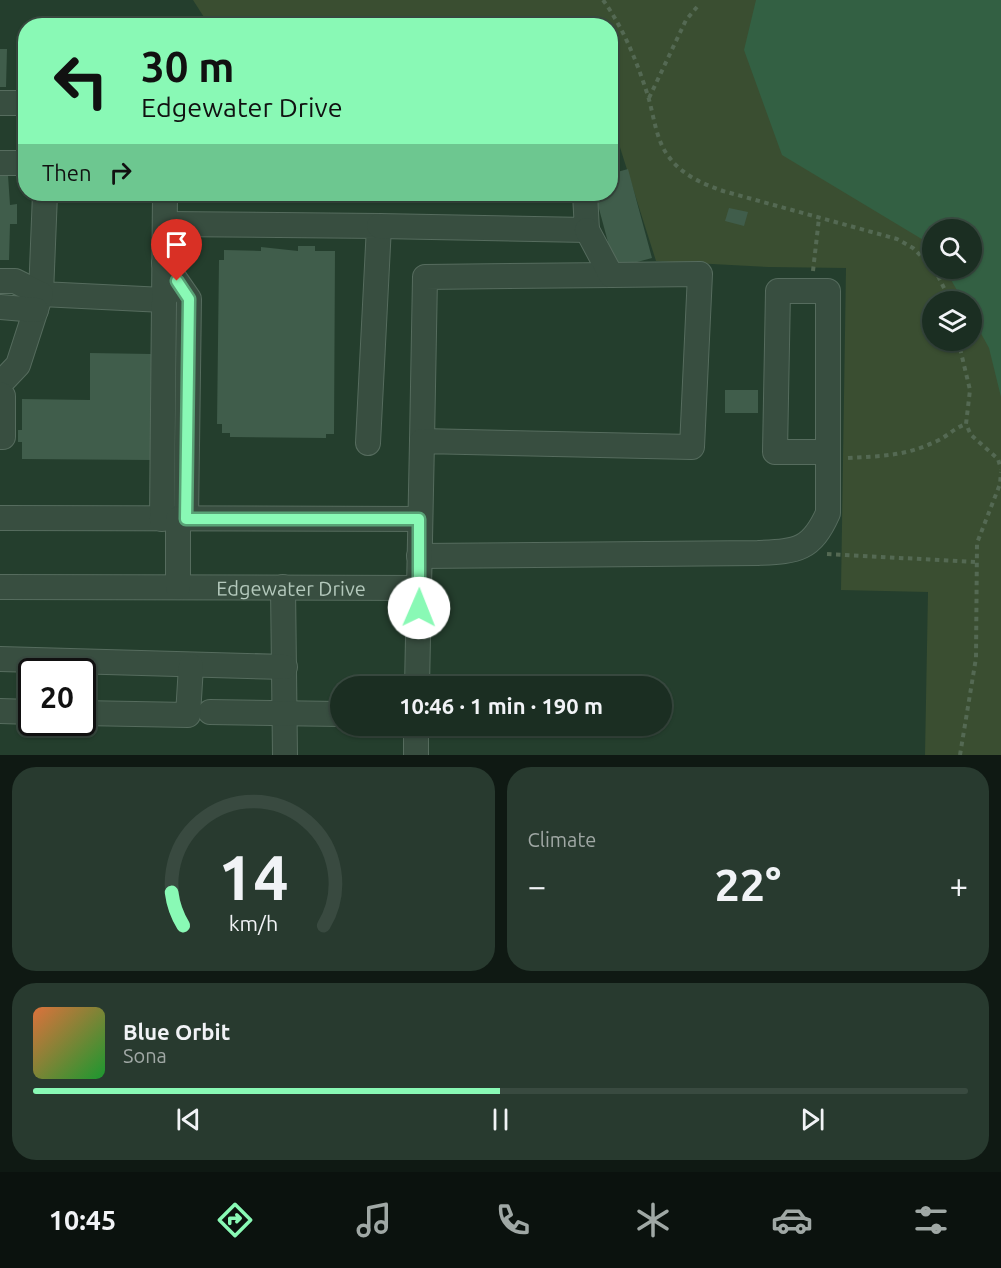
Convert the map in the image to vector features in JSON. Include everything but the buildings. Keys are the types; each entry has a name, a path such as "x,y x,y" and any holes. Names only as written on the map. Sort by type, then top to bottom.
{"street":[{"path":"0,103 18,103"},
{"path":"0,163 18,163"},
{"path":"0,384 18,365 38,302 45,201"},
{"path":"165,201 164,300 178,587"},
{"path":"585,201 587,230 610,275"},
{"path":"165,224 587,230"},
{"path":"368,443 380,226"},
{"path":"164,263 189,299 175,519"},
{"path":"417,676 425,277 700,274 692,447 422,441"},
{"path":"0,281 15,281 38,302"},
{"path":"419,556 758,553 792,551 807,545 820,532 828,513 828,460 828,291 778,291 775,452 828,460"},
{"path":"0,307 38,302 164,300"},
{"path":"0,394 3,396 3,437 0,437"},
{"path":"0,518 419,519"},
{"name":"Edgewater Drive","path":"0,587 419,588"},
{"path":"283,587 285,755"},
{"path":"0,659 285,667"},
{"path":"96,713 188,716 191,666"},
{"path":"0,711 18,712"},
{"path":"210,712 330,714"},
{"path":"416,736 416,755"}],"path":[{"path":"603,0 613,18"},
{"path":"648,99 686,20 696,7"},
{"path":"618,28 636,61 667,156 688,175 723,191 897,239 913,248 922,257"},
{"path":"812,291 813,257 819,218"},
{"path":"960,755 976,658 975,562 982,523 1000,484 1001,471 998,459 971,435 966,424 970,390 961,351"},
{"path":"828,460 902,455 940,440 955,428 966,424"},
{"path":"807,545 831,556 951,559 975,562"}],"shaded area":[{"path":"193,0 1001,0 1001,755 925,755 928,592 841,590 846,268 769,267 656,261 618,141 618,18 205,18"},
{"path":"756,0 1001,0 1001,397 989,348 982,335 982,291 957,291 951,279 982,279 982,219 922,219 922,239 782,155 744,50"}],"route":[{"path":"177,281 189,299 186,519 419,519 419,608"}]}
